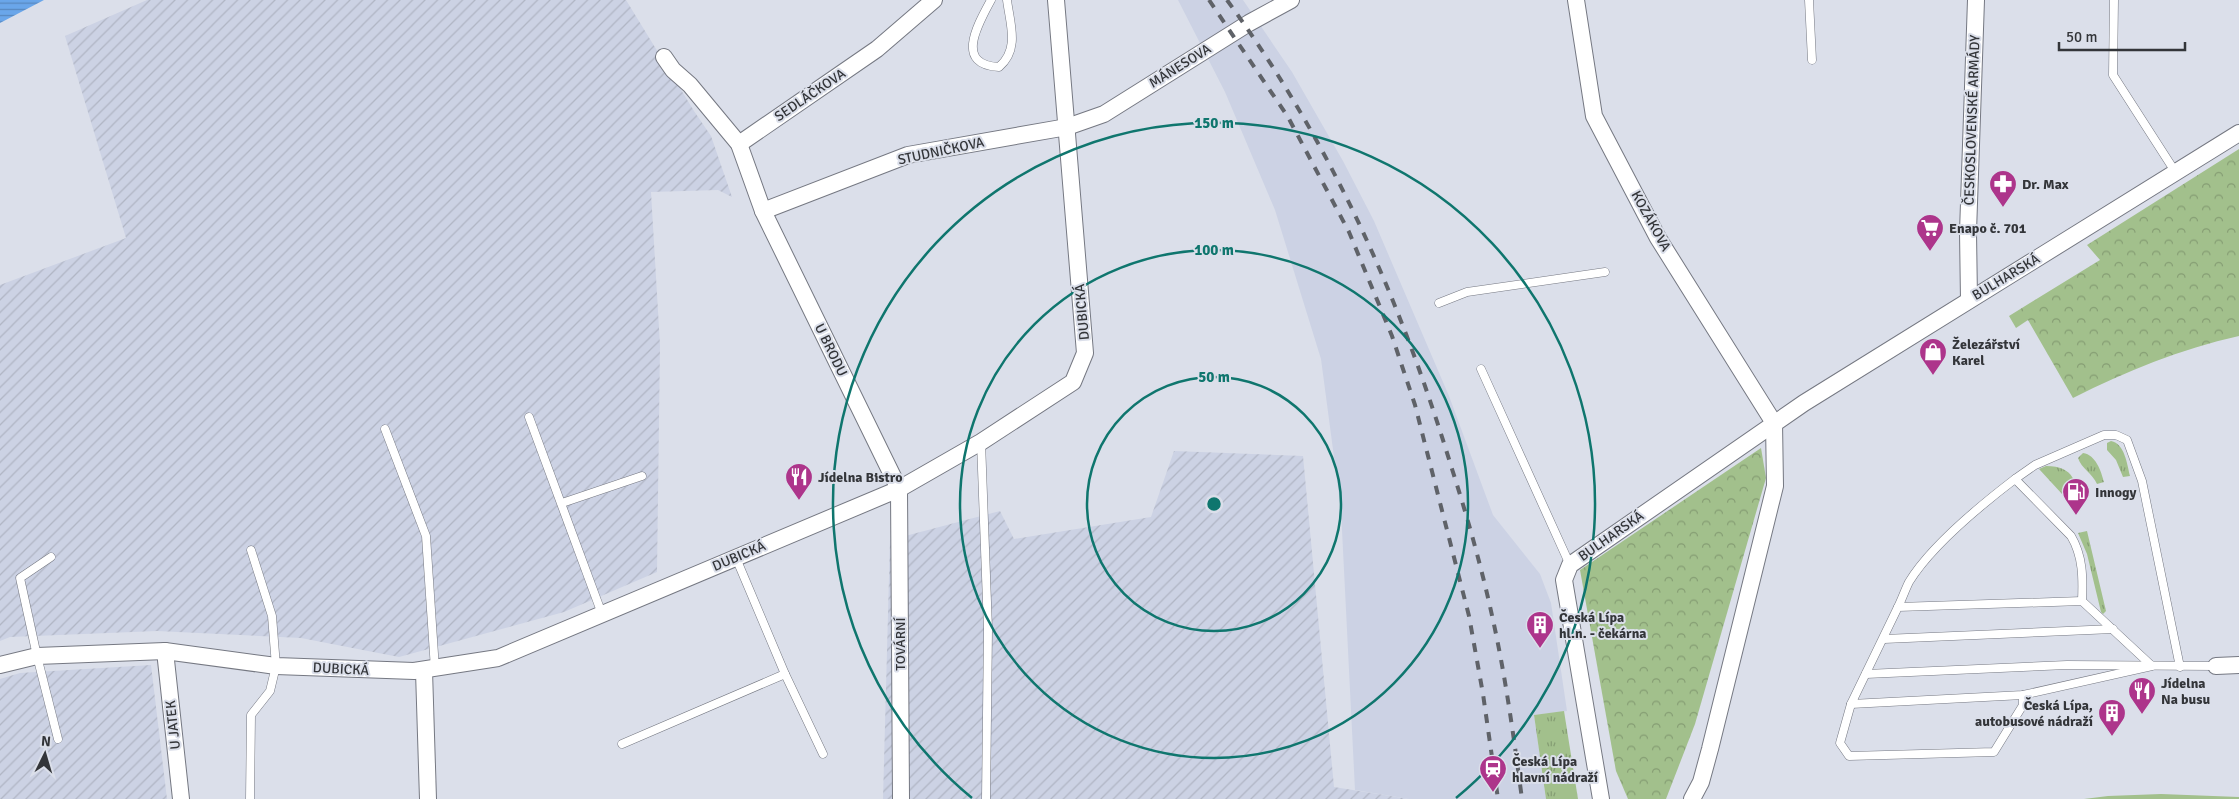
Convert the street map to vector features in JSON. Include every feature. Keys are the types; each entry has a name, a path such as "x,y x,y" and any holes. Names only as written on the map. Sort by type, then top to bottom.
{"street":[{"name":"SEDLÁČKOVA","path":"739,144 877,50 934,0"},
{"name":"DUBICKÁ","path":"0,664 37,656 165,651 276,666 378,671 430,670 498,658 899,489 981,442 1073,382 1085,353 1056,0"},
{"name":"MÁNESOVA","path":"1067,127 1104,114 1249,23 1291,0"},
{"name":"KOZÁKOVA","path":"1576,0 1594,116 1658,238 1774,424"},
{"name":"ČESKOSLOVENSKÉ ARMÁDY","path":"1969,300 1968,232 1976,0"},
{"path":"664,57 673,70 690,85 739,144 763,211"},
{"name":"STUDNIČKOVA","path":"763,211 908,155 1067,127"},
{"name":"BULHARSKÁ","path":"1601,799 1564,580 1570,565 1774,424 1969,300 2239,133"},
{"name":"U BRODU","path":"763,211 899,489"},
{"path":"1692,799 1701,782 1775,486 1774,424"},
{"name":"TOVÁRNÍ","path":"899,489 901,799"},
{"name":"U JATEK","path":"165,651 181,799"},
{"path":"2216,666 2239,666"},
{"path":"428,799 430,670"},
{"path":"1701,782 1701,799"}],"lane":[{"path":"991,0 974,37 976,60 985,67 999,67 1007,60 1013,47 1007,0"},
{"path":"1809,0 1812,60"},
{"path":"2114,0 2113,75 2176,173"},
{"path":"1439,303 1467,292 1605,272"},
{"path":"1481,370 1570,565"},
{"path":"529,416 602,614"},
{"path":"385,429 426,536 430,670"},
{"path":"2023,695 2023,705 1994,752 1849,756 1840,743 1851,704 1884,639 1909,582 1936,548 1982,505 2035,465 2104,435 2116,435 2127,440 2142,481 2180,667"},
{"path":"981,442 988,629 986,799"},
{"path":"562,503 642,476"},
{"path":"2015,479 2071,536 2077,546 2082,574 2082,601"},
{"path":"250,799 251,715 270,691 276,666 272,616 251,550"},
{"path":"51,557 20,578 58,739"},
{"path":"736,558 785,674 823,754"},
{"path":"1898,607 2082,601 2152,666"},
{"path":"1884,639 2113,629"},
{"path":"1866,674 2067,665 2216,666"},
{"path":"1851,704 2023,695 2152,666"},
{"path":"622,744 785,674"}],"shaded area":[{"path":"147,0 626,0 711,136 732,197 718,190 651,192 660,345 657,572 564,612 399,657 301,638 157,631 10,637 0,641 0,285 126,238 65,36"},
{"path":"1178,0 1243,0 1292,72 1343,161 1374,221 1449,396 1493,515 1540,574 1551,603 1567,711 1534,715 1546,799 1409,799 1355,790 1341,510 1321,359 1275,210 1225,92"},
{"path":"1174,451 1303,456 1334,787 1409,799 883,799 890,540 1000,511 1014,539 1151,517"},
{"path":"151,665 167,799 0,799 0,679 20,673"}],"green space":[{"path":"2239,149 2239,336 2175,354 2113,379 2073,398 2028,320 2016,328 2009,316 2100,260 2087,245"},
{"path":"2111,441 2116,443 2122,450 2130,476 2123,477 2116,460 2107,450 2107,443"},
{"path":"1761,448 1766,478 1695,724 1666,799 1628,799 1616,771 1580,570"},
{"path":"2083,453 2088,454 2095,460 2104,482 2097,484 2082,465 2078,458"},
{"path":"2046,466 2063,469 2072,477 2078,490 2081,506 2074,507 2039,469"},
{"path":"2087,531 2106,611 2103,614 2087,554 2078,533"},
{"path":"1564,711 1578,799 1546,799 1534,715"},
{"path":"2161,794 2239,797 2239,799 2084,799"}],"water":[{"path":"0,0 44,0 0,23"}],"railway":[{"path":"1209,0 1288,117 1349,232 1392,336 1415,405 1469,616 1483,694 1498,799"},
{"path":"1227,0 1265,55 1300,111 1331,167 1360,225 1410,344 1458,488 1484,582 1506,687 1522,799"}],"place":[{"name":"Dr. Max","path":"2003,208"},
{"name":"Enapo č. 701","path":"1930,252"},
{"name":"Železářství Karel","path":"1933,376"},
{"name":"Jídelna Bistro","path":"799,501"},
{"name":"Innogy","path":"2076,516"},
{"name":"Česká Lípa hl.n. - čekárna","path":"1540,649"},
{"name":"Jídelna Na busu","path":"2142,715"},
{"name":"Česká Lípa, autobusové nádraží","path":"2112,737"},
{"name":"Česká Lípa hlavní nádraží","path":"1493,793"}]}
